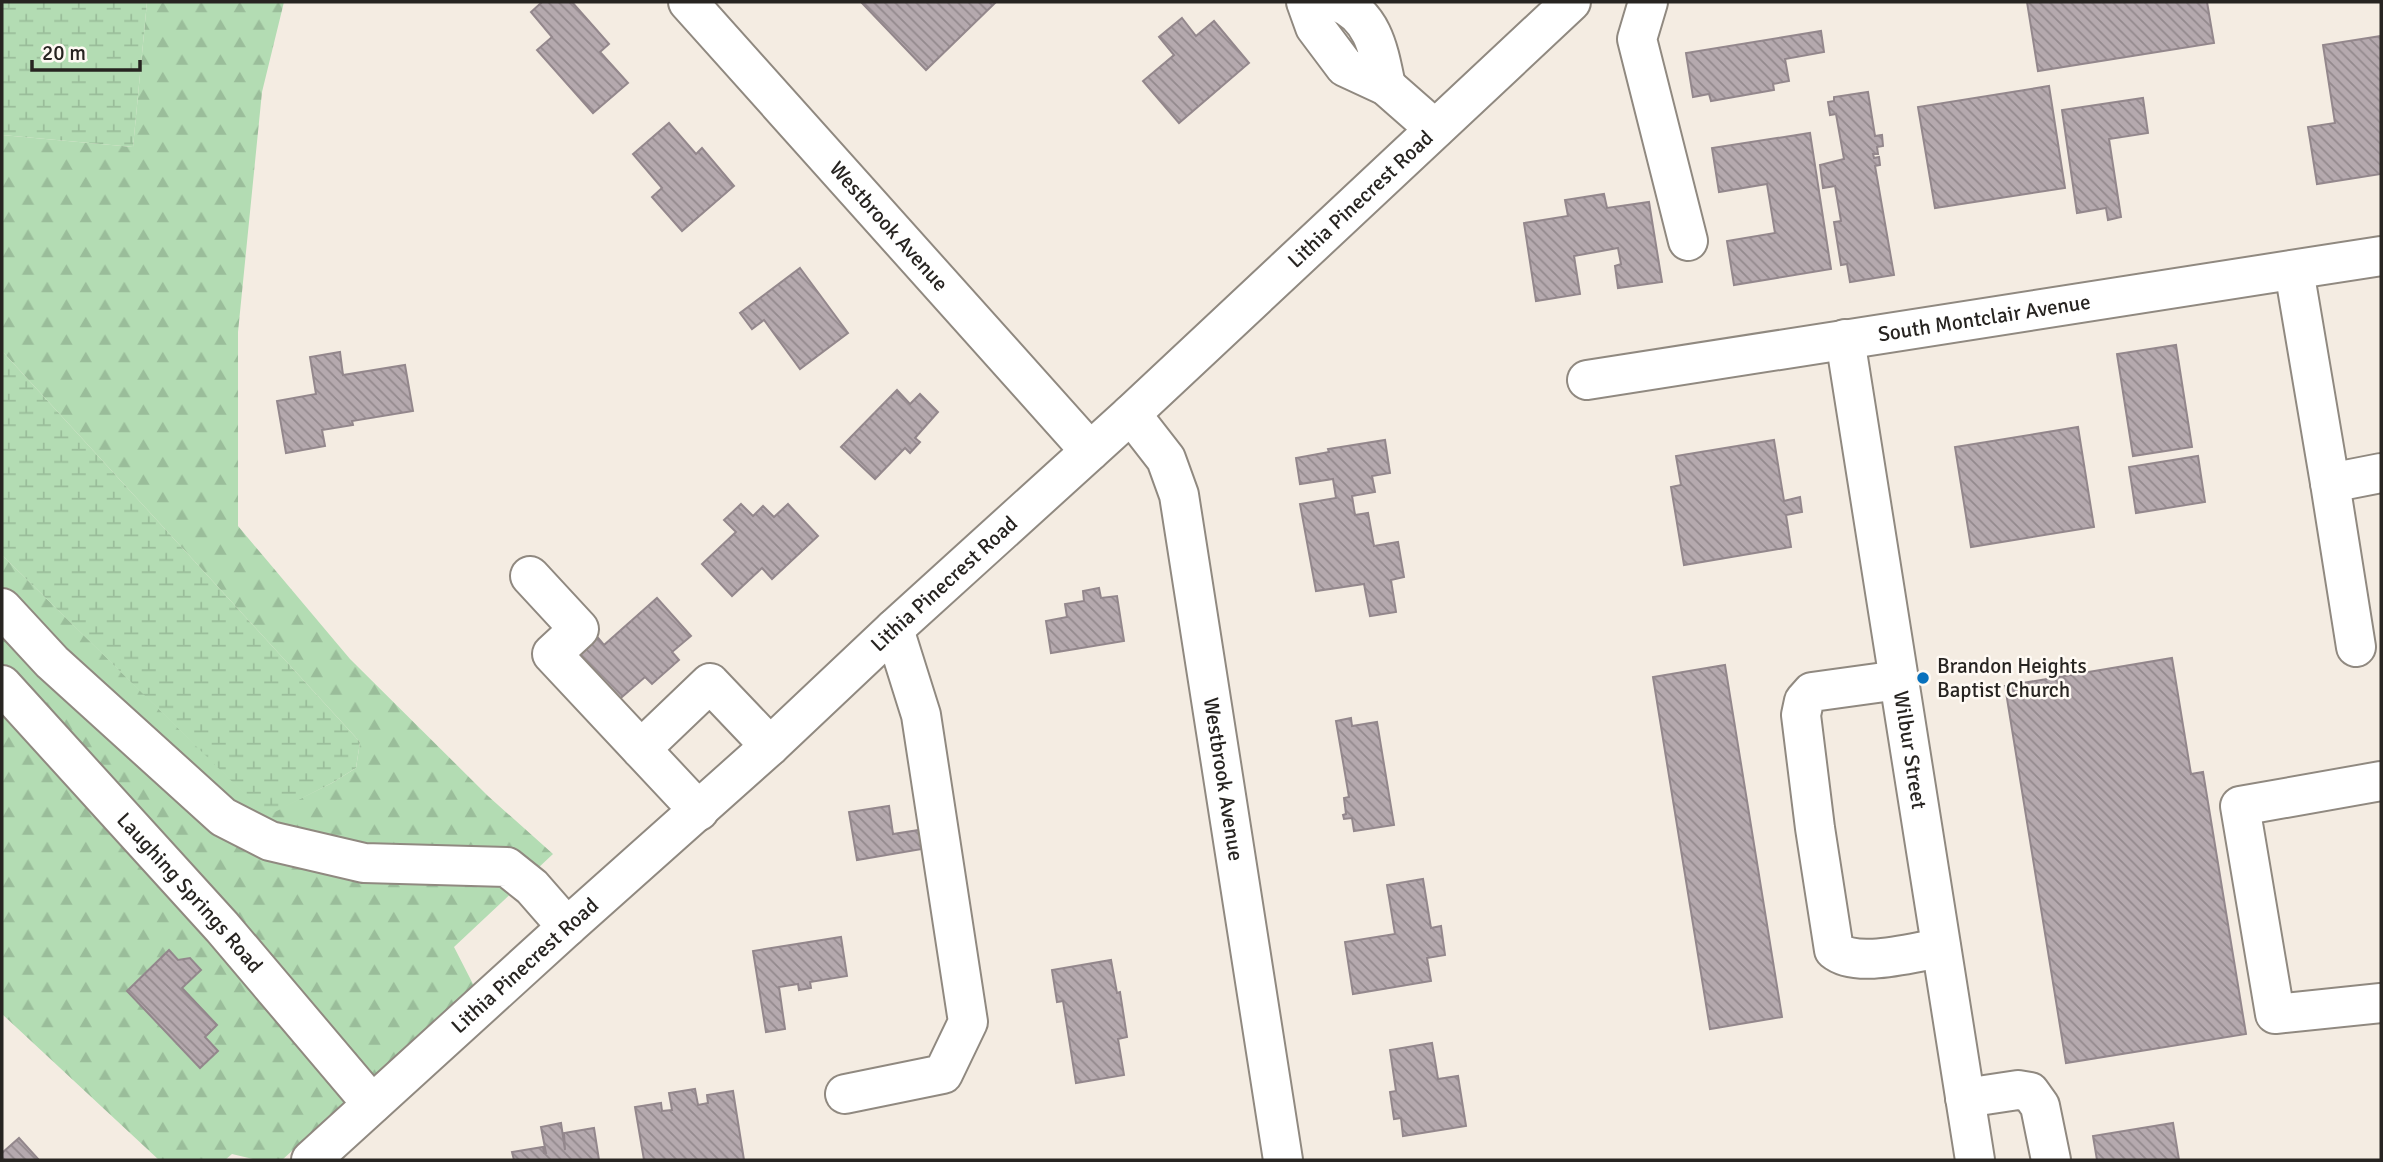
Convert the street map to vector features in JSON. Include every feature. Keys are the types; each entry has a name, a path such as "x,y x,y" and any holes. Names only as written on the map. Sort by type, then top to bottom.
{"street":[{"name":"Westbrook Avenue","path":"688,2 1090,451"},
{"path":"1306,2 1315,27 1345,67 1386,86 1435,129"},
{"path":"1338,2 1353,8 1376,39 1386,86"},
{"name":"Lithia Pinecrest Road","path":"311,1160 770,746 1571,2"},
{"path":"1648,2 1637,38 1688,241"},
{"name":"South Montclair Avenue","path":"1587,380 2381,256"},
{"path":"2294,270 2356,647"},
{"name":"Wilbur Street","path":"1845,339 1975,1160"},
{"name":"Westbrook Avenue","path":"1130,414 1166,459 1179,495 1283,1160"},
{"path":"2330,483 2381,473"},
{"path":"530,576 579,629 552,654 699,811"},
{"path":"2,608 52,662 223,817 270,841 364,863 507,867 532,887 567,927"},
{"path":"845,1094 943,1074 968,1022 921,715 894,629"},
{"path":"1899,680 1811,692 1804,701 1801,715 1819,855 1834,950 1841,956 1870,959 1941,948"},
{"path":"641,750 710,683 770,746"},
{"name":"Laughing Springs Road","path":"2,685 222,927 372,1104"},
{"path":"2381,781 2240,806 2275,1014 2381,1003"},
{"path":"1965,1098 2018,1090 2030,1092 2040,1107 2051,1160"}],"green space":[{"path":"2,2 147,2 133,147 2,135"},
{"path":"147,2 284,2 262,92 238,332 238,526 350,659 488,796 553,854 454,947 474,986 282,1160 257,1160 232,1154 225,1160 159,1160 2,1014 2,555 267,815 356,768 360,742 2,351 2,135 133,147"},
{"path":"2,351 360,742 356,768 267,816 2,555"}],"building":[{"path":"542,2 572,2 609,44 600,52 628,83 593,113 537,50 552,37 531,12"},
{"path":"861,2 996,2 926,70"},
{"path":"2027,2 2207,2 2214,43 2038,71"},
{"path":"1182,18 1196,36 1214,21 1249,63 1179,123 1143,81 1174,55 1159,37"},
{"path":"1821,31 1824,52 1785,59 1789,81 1773,84 1774,90 1711,101 1709,94 1693,97 1686,53"},
{"path":"2381,36 2381,174 2317,184 2308,127 2335,123 2323,45"},
{"path":"2049,86 2065,188 1935,208 1918,107"},
{"path":"1868,92 1875,136 1882,135 1883,146 1877,147 1878,154 1873,154 1874,158 1879,157 1880,165 1875,166 1894,275 1850,282 1847,264 1841,265 1834,222 1841,221 1835,186 1823,188 1820,165 1844,159 1836,114 1830,115 1828,102 1834,101 1834,97"},
{"path":"2143,98 2148,133 2109,139 2121,217 2108,220 2106,208 2077,213 2062,110"},
{"path":"669,123 696,154 702,148 734,186 682,231 652,197 662,188 633,154"},
{"path":"1810,133 1831,269 1734,285 1727,241 1775,233 1767,184 1719,192 1712,148"},
{"path":"1604,194 1607,208 1649,202 1662,282 1618,288 1615,266 1621,264 1618,248 1574,256 1580,294 1536,301 1524,223 1568,216 1565,200"},
{"path":"800,268 848,333 800,369 764,320 752,329 740,313"},
{"path":"2176,345 2192,447 2133,456 2117,354"},
{"path":"340,352 343,375 405,365 413,411 352,421 353,425 322,430 325,446 286,453 277,401 316,394 310,357"},
{"path":"897,390 910,404 920,394 938,412 915,438 920,442 910,453 905,448 875,479 841,447"},
{"path":"2078,427 2094,527 1971,547 1955,447"},
{"path":"1385,440 1390,473 1372,476 1375,492 1352,496 1355,515 1368,513 1374,546 1398,542 1404,577 1391,580 1396,612 1370,616 1364,584 1316,591 1300,504 1336,498 1333,479 1300,484 1296,458 1329,452 1328,449"},
{"path":"1774,440 1784,501 1800,497 1802,512 1786,515 1791,547 1684,565 1671,487 1681,485 1676,456"},
{"path":"2198,456 2205,502 2136,513 2129,467"},
{"path":"741,504 753,516 763,506 774,517 788,504 818,536 772,579 762,568 732,596 702,564 736,532 724,520"},
{"path":"1099,588 1101,598 1117,596 1124,641 1051,653 1046,621 1067,617 1065,604 1084,601 1083,591"},
{"path":"657,598 691,636 672,652 679,660 652,684 645,677 615,703 574,651 594,633 604,645"},
{"path":"2172,658 2191,774 2203,772 2246,1034 2066,1063 2005,686"},
{"path":"1725,665 1782,1017 1710,1029 1653,677"},
{"path":"1351,718 1352,726 1377,722 1394,825 1354,831 1352,818 1344,819 1344,798 1349,797 1336,721"},
{"path":"889,806 893,834 919,830 922,849 857,860 849,812"},
{"path":"1423,879 1431,928 1441,926 1445,955 1427,958 1431,981 1353,994 1345,942 1395,934 1387,885"},
{"path":"841,937 847,976 810,982 811,988 799,990 798,984 779,987 785,1029 766,1032 753,951"},
{"path":"169,950 178,960 190,958 201,970 182,988 217,1025 205,1037 218,1051 200,1068 127,991"},
{"path":"1111,960 1117,993 1120,992 1127,1037 1118,1039 1124,1075 1076,1083 1063,1001 1057,1002 1052,970"},
{"path":"1432,1043 1438,1079 1458,1076 1466,1126 1403,1136 1401,1118 1394,1119 1390,1092 1396,1091 1390,1050"},
{"path":"695,1089 698,1105 708,1103 707,1095 733,1091 744,1160 644,1160 635,1107 661,1103 662,1111 672,1110 669,1093"},
{"path":"561,1123 565,1150 564,1133 594,1128 599,1160 514,1160 512,1152 543,1147 546,1153 541,1127"},
{"path":"2173,1123 2179,1160 2097,1160 2093,1136"},
{"path":"19,1138 39,1160 2,1160 2,1153"}],"place":[{"name":"Brandon Heights Baptist Church","path":"1923,678"}]}
